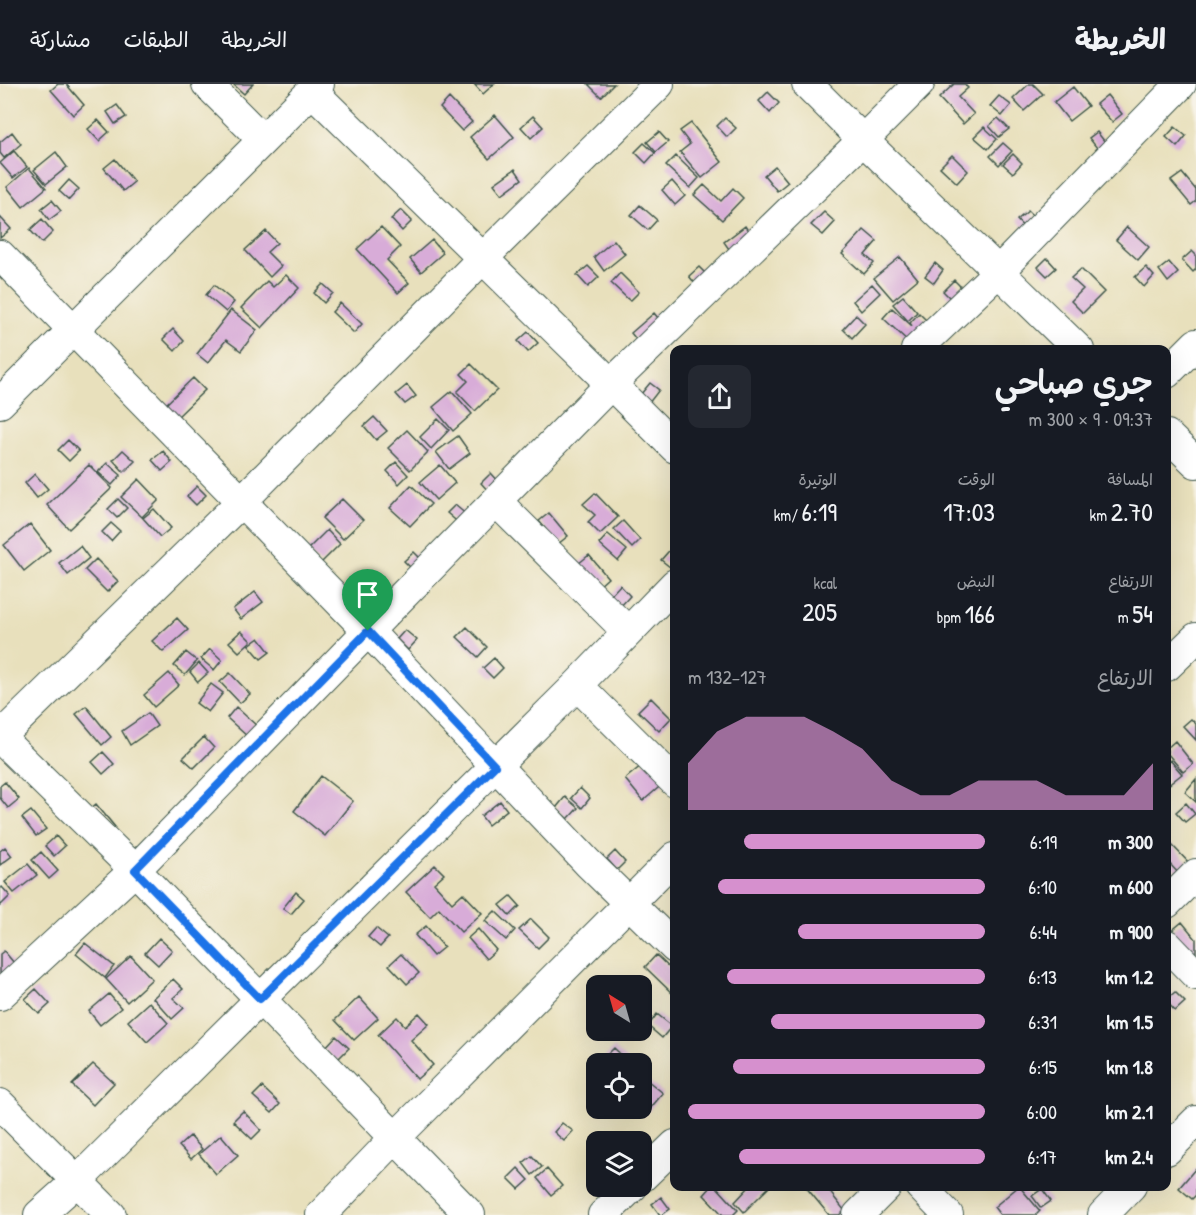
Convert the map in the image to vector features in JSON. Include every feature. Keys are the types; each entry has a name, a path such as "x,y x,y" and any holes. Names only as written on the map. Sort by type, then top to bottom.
{"street":[{"path":"207,84 263,140"},
{"path":"470,1215 135,870 0,738 242,502 659,84"},
{"path":"807,84 1074,345"},
{"path":"0,995 135,870 611,384 919,84"},
{"path":"921,345 999,271 1181,84"},
{"path":"0,403 316,88 482,259 670,443"},
{"path":"0,255 368,631 628,903 670,943"},
{"path":"1171,369 1196,344"},
{"path":"1171,439 1196,463"},
{"path":"496,501 628,632"},
{"path":"39,1215 77,1181 577,685 670,589"},
{"path":"1171,662 1196,639"},
{"path":"577,685 670,777"},
{"path":"321,1215 670,862"},
{"path":"1171,899 1196,874"},
{"path":"1171,949 1196,975"},
{"path":"0,1104 111,1215"},
{"path":"1171,1146 1196,1121"},
{"path":"652,1167 670,1150"},
{"path":"858,1215 882,1191"},
{"path":"925,1191 948,1215"},
{"path":"1103,1215 1126,1191"},
{"path":"603,1215 622,1197"}],"building":[{"path":"58,84 66,84 84,105 73,115 51,90"},
{"path":"235,84 253,84 244,94"},
{"path":"474,84 494,84 483,94"},
{"path":"588,84 614,84 601,97"},
{"path":"954,84 964,84 968,88 958,97 974,114 963,124 939,98"},
{"path":"1029,84 1033,84 1043,94 1024,111 1013,99"},
{"path":"1073,87 1088,106 1069,121 1054,102"},
{"path":"768,92 779,103 770,113 759,101"},
{"path":"1107,95 1122,114 1112,122 1096,104"},
{"path":"999,96 1011,105 1002,116 990,106"},
{"path":"449,98 472,122 462,131 440,108"},
{"path":"117,105 126,117 115,124 107,112"},
{"path":"495,115 514,137 489,159 470,137"},
{"path":"533,116 543,127 531,138 521,127"},
{"path":"725,118 736,128 727,137 717,126"},
{"path":"998,118 1009,129 999,137 989,126"},
{"path":"98,120 109,132 99,141 88,129"},
{"path":"691,123 722,162 702,178 680,152 690,144 680,131"},
{"path":"984,127 997,139 988,149 974,137"},
{"path":"1175,127 1186,136 1177,147 1166,137"},
{"path":"12,132 21,144 4,158 0,153 0,142"},
{"path":"659,132 668,142 656,152 647,142"},
{"path":"1097,132 1109,147 1101,153 1089,138"},
{"path":"644,143 655,153 646,163 635,152"},
{"path":"1003,143 1012,151 999,165 990,156"},
{"path":"14,151 27,167 13,178 0,163"},
{"path":"56,152 67,167 46,184 34,170"},
{"path":"1013,154 1022,163 1013,173 1003,164"},
{"path":"952,155 968,171 957,183 940,167"},
{"path":"676,156 699,178 690,188 666,166"},
{"path":"115,159 134,182 123,191 104,168"},
{"path":"775,166 788,182 777,191 764,175"},
{"path":"29,168 46,188 23,207 7,187"},
{"path":"515,169 522,179 502,194 494,184"},
{"path":"1182,173 1196,190 1196,201 1191,205 1171,181"},
{"path":"69,180 79,189 69,200 59,191"},
{"path":"672,181 685,196 675,205 662,190"},
{"path":"704,185 721,201 733,188 743,198 722,220 694,195"},
{"path":"52,200 61,211 49,220 41,209"},
{"path":"640,205 657,220 648,230 631,215"},
{"path":"401,210 412,221 402,231 391,219"},
{"path":"1028,211 1037,220 1026,230 1017,220"},
{"path":"824,212 835,222 823,235 811,225"},
{"path":"0,217 11,229 0,238"},
{"path":"42,219 53,232 42,243 30,230"},
{"path":"745,226 752,237 731,252 724,242"},
{"path":"381,227 400,247 387,260 409,283 398,293 357,249"},
{"path":"1127,227 1149,247 1138,260 1116,240"},
{"path":"864,230 877,241 865,255 874,263 864,274 842,254"},
{"path":"266,231 277,243 267,252 281,266 270,277 245,250"},
{"path":"432,240 443,253 421,272 410,259"},
{"path":"614,240 625,254 604,271 594,257"},
{"path":"1192,251 1196,255 1196,269 1193,272 1182,260"},
{"path":"900,257 918,279 893,300 874,278"},
{"path":"1047,258 1056,268 1047,276 1038,267"},
{"path":"1169,262 1178,273 1168,282 1159,270"},
{"path":"935,263 943,270 934,283 925,276"},
{"path":"588,266 599,277 588,287 577,275"},
{"path":"699,267 708,276 697,286 689,276"},
{"path":"1146,267 1154,276 1144,287 1135,277"},
{"path":"1081,269 1104,292 1083,313 1071,301 1083,289 1071,278"},
{"path":"620,273 639,292 630,301 611,283"},
{"path":"286,275 299,288 262,328 241,308 267,281 273,287"},
{"path":"954,280 965,291 954,302 943,291"},
{"path":"323,284 333,293 324,303 314,293"},
{"path":"872,284 880,293 861,311 853,301"},
{"path":"214,285 234,302 226,312 206,295"},
{"path":"903,296 917,312 908,321 893,304"},
{"path":"340,303 362,324 354,333 332,312"},
{"path":"892,308 912,326 910,323 919,313 929,323 910,343 883,318"},
{"path":"231,310 257,330 241,351 226,340 208,363 197,354"},
{"path":"654,313 662,323 639,343 631,333"},
{"path":"856,315 865,324 852,338 843,329"},
{"path":"173,329 184,341 175,351 163,339"},
{"path":"528,332 538,343 528,352 518,341"},
{"path":"471,364 497,390 475,411 457,392 468,381 461,374"},
{"path":"193,378 205,390 175,419 163,407"},
{"path":"650,383 659,390 645,408 636,400"},
{"path":"407,385 416,396 405,404 396,394"},
{"path":"452,391 472,414 453,431 433,407"},
{"path":"374,417 387,431 376,440 364,426"},
{"path":"438,419 449,430 431,449 420,437"},
{"path":"407,430 428,452 410,470 388,448"},
{"path":"458,436 470,453 449,469 436,452"},
{"path":"68,440 79,451 69,461 58,450"},
{"path":"123,450 135,461 124,472 113,460"},
{"path":"163,451 172,462 162,471 152,460"},
{"path":"396,462 408,475 399,484 387,471"},
{"path":"107,463 121,475 112,485 98,472"},
{"path":"89,465 112,488 69,529 47,505"},
{"path":"440,465 455,483 436,500 420,482"},
{"path":"491,473 500,483 490,493 481,483"},
{"path":"35,474 48,489 37,498 25,483"},
{"path":"139,479 159,500 142,517 121,497"},
{"path":"411,485 431,504 410,526 390,508"},
{"path":"197,486 206,495 196,505 187,496"},
{"path":"595,493 618,517 600,534 588,522 595,515 583,504"},
{"path":"118,499 127,508 117,518 108,509"},
{"path":"342,499 363,520 343,539 322,518"},
{"path":"455,505 468,516 461,525 447,513"},
{"path":"154,509 171,528 160,537 143,518"},
{"path":"549,513 568,536 558,544 539,521"},
{"path":"623,521 640,540 632,548 614,529"},
{"path":"111,523 120,531 111,541 102,532"},
{"path":"30,524 50,550 24,571 4,545"},
{"path":"327,530 340,544 320,564 307,550"},
{"path":"608,534 627,550 618,561 599,544"},
{"path":"80,546 89,558 68,575 59,563"},
{"path":"670,550 670,567 661,560"},
{"path":"414,552 423,561 414,571 404,561"},
{"path":"589,555 608,578 598,587 578,564"},
{"path":"96,559 118,581 107,592 85,570"},
{"path":"620,585 630,596 620,607 610,596"},
{"path":"255,592 263,602 241,619 233,609"},
{"path":"177,618 188,630 163,652 152,641"},
{"path":"467,627 487,647 478,657 457,637"},
{"path":"405,630 417,640 408,650 397,639"},
{"path":"241,631 251,641 239,652 229,642"},
{"path":"259,638 270,652 261,659 249,645"},
{"path":"210,649 222,660 214,670 201,659"},
{"path":"186,652 197,661 185,675 174,666"},
{"path":"494,658 503,668 493,678 483,668"},
{"path":"199,663 208,673 198,682 190,672"},
{"path":"169,673 179,685 154,707 144,695"},
{"path":"230,673 250,694 240,703 220,682"},
{"path":"211,684 223,693 208,712 196,703"},
{"path":"651,698 670,719 659,731 638,711"},
{"path":"86,706 111,737 102,745 76,714"},
{"path":"236,707 257,726 248,737 227,718"},
{"path":"148,713 157,726 130,745 122,731"},
{"path":"1191,719 1196,724 1196,740 1183,726"},
{"path":"204,737 214,748 194,768 183,758"},
{"path":"1175,741 1193,764 1183,772 1171,758 1171,744"},
{"path":"659,751 665,782 643,801 625,779"},
{"path":"103,752 114,764 103,774 92,762"},
{"path":"1171,761 1182,774 1171,783"},
{"path":"321,776 353,801 325,836 294,811"},
{"path":"1196,779 1196,802 1185,792"},
{"path":"5,782 19,799 8,808 0,798 0,786"},
{"path":"580,788 590,798 582,808 571,798"},
{"path":"565,797 578,808 568,819 556,808"},
{"path":"500,801 507,810 488,825 481,816"},
{"path":"1186,803 1195,814 1185,822 1176,812"},
{"path":"96,804 115,827 104,836 85,813"},
{"path":"31,811 46,829 36,836 22,818"},
{"path":"56,836 65,846 54,856 45,846"},
{"path":"1171,844 1192,866 1181,876 1171,865"},
{"path":"5,847 12,856 0,865 0,851"},
{"path":"615,851 625,862 617,870 607,859"},
{"path":"41,852 58,871 49,879 32,860"},
{"path":"28,864 37,875 14,893 5,882"},
{"path":"435,865 444,874 434,883 452,903 463,893 482,913 461,932 439,908 430,917 406,892"},
{"path":"2,887 10,896 0,906 0,889"},
{"path":"296,892 304,899 291,914 283,908"},
{"path":"511,896 520,906 510,916 500,905"},
{"path":"495,911 515,930 506,940 485,921"},
{"path":"531,919 549,937 538,948 519,930"},
{"path":"1182,922 1196,939 1196,962 1171,933"},
{"path":"426,926 444,947 433,956 415,935"},
{"path":"376,928 388,938 380,947 368,937"},
{"path":"478,929 496,950 486,959 468,938"},
{"path":"159,938 172,950 158,965 145,953"},
{"path":"85,943 114,966 105,978 76,954"},
{"path":"4,951 14,963 0,975 0,954"},
{"path":"401,954 419,973 407,984 389,965"},
{"path":"656,955 670,968 670,991 645,967"},
{"path":"131,956 152,979 127,1002 106,979"},
{"path":"173,979 183,989 173,998 184,1008 172,1019 153,998"},
{"path":"36,989 50,1004 39,1014 25,999"},
{"path":"1175,992 1185,1002 1175,1011 1171,1006 1171,996"},
{"path":"109,994 121,1008 100,1025 89,1011"},
{"path":"359,997 378,1018 354,1040 335,1020"},
{"path":"149,1002 168,1023 147,1042 128,1021"},
{"path":"419,1013 429,1024 411,1040 433,1065 417,1079 378,1035 397,1017 405,1026"},
{"path":"657,1014 670,1024 670,1028 662,1038 652,1029 652,1021"},
{"path":"336,1036 349,1048 336,1061 324,1049"},
{"path":"614,1048 619,1053 609,1053"},
{"path":"93,1064 114,1083 93,1105 72,1085"},
{"path":"652,1084 663,1093 652,1106"},
{"path":"262,1087 280,1104 272,1113 253,1096"},
{"path":"243,1111 261,1130 252,1139 233,1121"},
{"path":"562,1123 573,1131 564,1141 554,1132"},
{"path":"221,1135 238,1155 216,1174 199,1154"},
{"path":"190,1136 202,1149 191,1159 179,1146"},
{"path":"532,1156 542,1167 532,1175 523,1163"},
{"path":"518,1168 529,1180 519,1189 508,1178"},
{"path":"1196,1168 1196,1195 1192,1199 1179,1188"},
{"path":"547,1169 562,1186 551,1195 537,1178"},
{"path":"708,1191 721,1191 738,1210 733,1215 723,1215 704,1195"},
{"path":"745,1191 765,1191 744,1212 735,1202"},
{"path":"809,1191 829,1191 845,1211 839,1215 829,1215"},
{"path":"1013,1191 1023,1191 1040,1211 1036,1215 1000,1215 994,1207"},
{"path":"1044,1191 1051,1201 1041,1208 1032,1196"},
{"path":"661,1197 670,1209 660,1215 652,1204"}],"route":[{"path":"368,631 495,766 260,999 135,870 368,631"}]}
